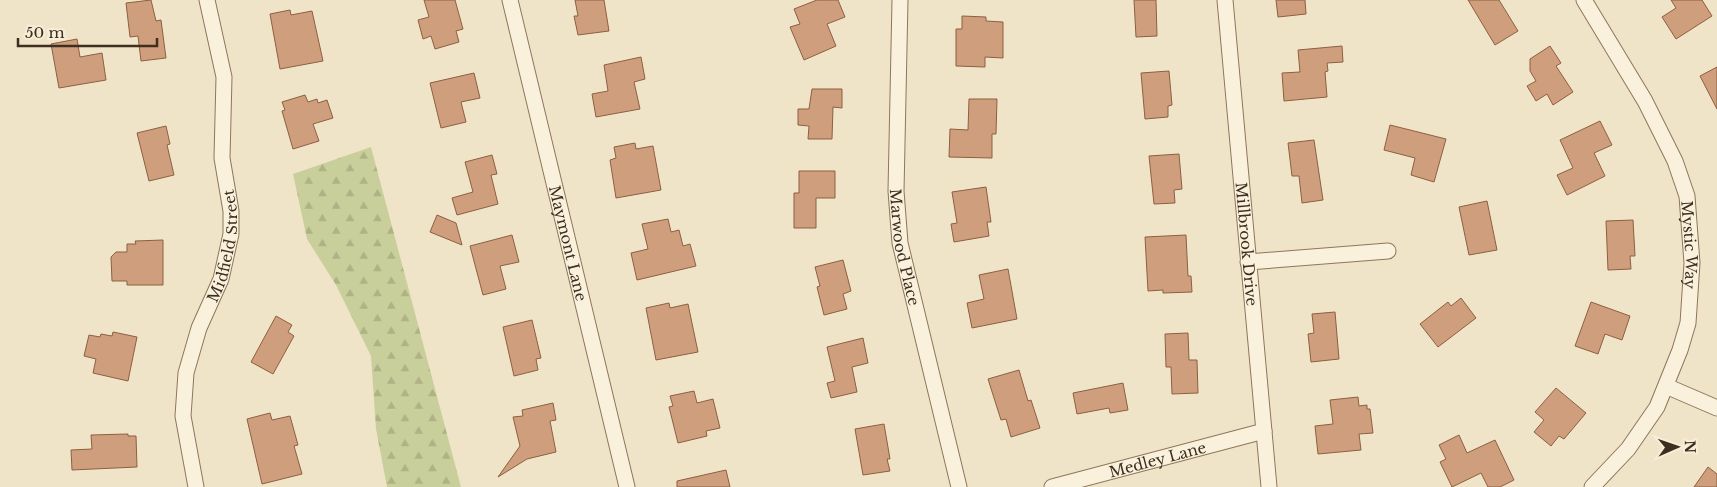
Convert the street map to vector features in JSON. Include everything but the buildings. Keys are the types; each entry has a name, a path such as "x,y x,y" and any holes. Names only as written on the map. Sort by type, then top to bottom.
{"street":[{"name":"Midfield Street","path":"196,487 183,416 186,373 199,328 221,279 231,234 230,211 222,158 224,78 207,0"},
{"name":"Maymont Lane","path":"510,0 626,487"},
{"name":"Marwood Place","path":"900,0 896,192 900,243 959,487"},
{"name":"Millbrook Drive","path":"1224,0 1269,487"},
{"name":"Mystic Way","path":"1584,0 1662,131 1676,161 1687,196 1692,264 1688,322 1657,407 1628,450 1592,487"},
{"path":"1248,262 1388,251"},
{"path":"1666,386 1717,408"},
{"name":"Medley Lane","path":"1052,487 1264,431"}],"green space":[{"path":"371,147 461,487 387,487 376,429 371,356 336,285 307,239 293,174"}]}
